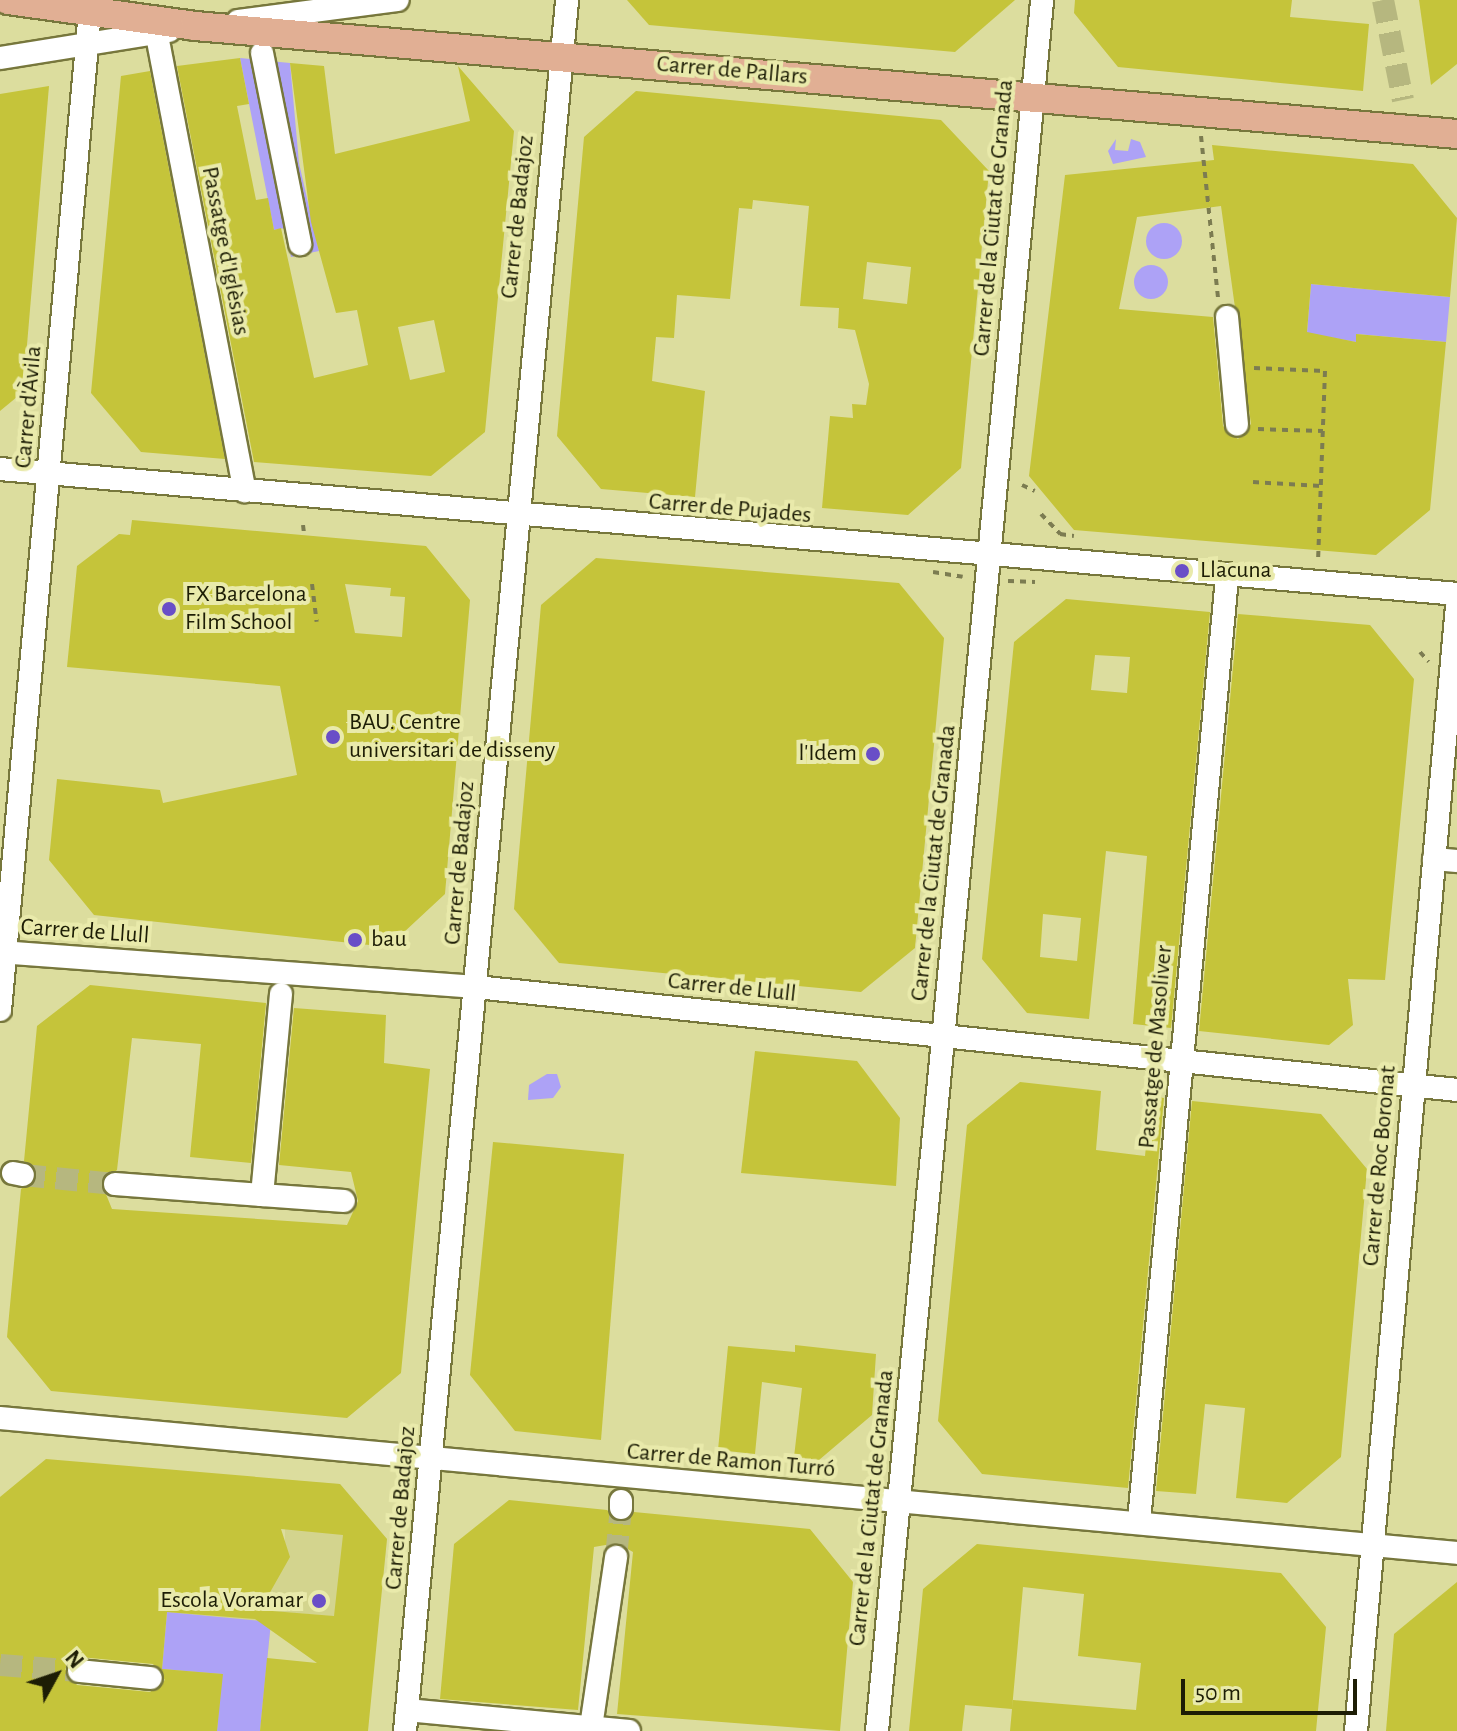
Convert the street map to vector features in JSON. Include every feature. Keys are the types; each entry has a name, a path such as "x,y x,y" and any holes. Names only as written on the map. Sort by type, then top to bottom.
{"main road":[{"name":"Carrer de Pallars","path":"8,0 91,6 155,26 195,26 559,55 1028,99 1457,134"}],"street":[{"path":"195,26 398,0"},
{"name":"Carrer de Badajoz","path":"406,1721 476,987 514,516 567,0"},
{"name":"Carrer de la Ciutat de Granada","path":"877,1731 990,559 1028,99 1042,0"},
{"name":"Carrer d'Àvila","path":"0,1010 91,6"},
{"path":"0,58 86,44 155,26"},
{"name":"Passatge d'Iglèsias","path":"155,26 245,491"},
{"path":"262,53 300,244"},
{"path":"1227,317 1242,426"},
{"name":"Carrer de Pujades","path":"0,469 990,559 1457,594"},
{"name":"Passatge de Masoliver","path":"1139,1521 1227,577"},
{"name":"Carrer de Roc Boronat","path":"1356,1731 1457,607"},
{"path":"1434,859 1457,861"},
{"name":"Carrer de Llull","path":"3,953 476,987 1457,1090"},
{"path":"262,1195 281,994"},
{"path":"115,1184 344,1201"},
{"name":"Carrer de Ramon Turró","path":"0,1418 432,1460 1139,1521 1457,1553"},
{"path":"591,1727 616,1557"},
{"path":"79,1671 151,1678"},
{"path":"406,1721 629,1731"}],"path":[{"path":"1201,133 1217,296 1227,317"},
{"path":"1240,367 1325,371 1318,559"},
{"path":"1242,426 1323,431"},
{"path":"1253,482 1321,486"},
{"path":"1022,485 1035,491"},
{"path":"1041,514 1060,534 1074,536"},
{"path":"303,525 304,533"},
{"path":"312,584 317,622"},
{"path":"1420,652 1433,666"}],"shaded area":[{"path":"240,58 290,63 299,163 319,251 291,257 285,228 274,230"},
{"path":"1116,139 1115,150 1128,151 1131,139 1140,142 1146,157 1113,164 1108,151"},
{"path":"1164,223 1176,229 1182,241 1176,253 1164,259 1152,253 1146,241 1152,229"},
{"path":"1151,265 1163,270 1168,282 1163,294 1151,299 1139,294 1134,282 1139,270"},
{"path":"1311,284 1450,297 1446,342 1357,334 1356,342 1307,333"},
{"path":"547,1074 557,1074 561,1087 553,1098 528,1100 529,1085"},
{"name":"Escola Voramar","path":"181,1471 285,1566 285,1480 340,1484 387,1539 378,1620 272,1611 260,1731 167,1731 160,1690"},
{"path":"167,1612 271,1622 260,1731 217,1731 222,1674 162,1669"}],"building":[{"path":"627,0 1015,0 955,52 649,25"},
{"path":"1075,0 1292,0 1290,17 1369,24 1363,91 1118,67 1074,13"},
{"path":"1419,0 1457,0 1457,64 1431,85"},
{"path":"240,58 249,104 237,106 256,200 268,198 274,230 281,228 314,378 368,365 357,310 336,313 311,222 290,63 324,66 335,154 470,121 458,66 514,131 485,432 431,476 254,462 177,66","holes":["434,320 445,372 410,380 398,327"]},
{"path":"150,71 225,459 141,452 91,393 121,76"},
{"path":"49,86 23,392 0,411 0,94"},
{"path":"636,91 941,120 989,171 961,468 908,515 822,508 830,416 853,418 852,404 866,405 869,384 855,330 838,328 839,308 800,306 809,206 753,200 752,209 739,208 730,299 677,295 674,338 656,337 652,381 705,391 695,497 601,489 557,436 584,137","holes":["867,262 911,267 907,304 863,299"]},
{"path":"1212,145 1413,164 1457,218 1450,297 1311,284 1307,332 1356,342 1356,334 1446,342 1430,510 1376,555 1074,530 1029,476 1065,175 1214,160","holes":["1221,206 1251,424 1238,439 1223,426 1213,317 1119,309 1137,217"]},
{"path":"132,520 426,546 470,600 445,894 388,947 94,915 49,860 57,779 160,790 163,803 297,775 280,686 67,667 77,566 119,534 130,535","holes":["345,584 391,588 390,596 405,597 402,637 355,633"]},
{"path":"596,558 899,583 944,638 915,948 861,992 559,963 514,909 541,605"},
{"path":"1066,599 1210,612 1171,1028 1133,1024 1147,856 1106,851 1089,1019 1027,1013 982,959 1014,642","holes":["1095,655 1130,657 1127,693 1091,690","1043,914 1081,918 1077,961 1040,957"]},
{"path":"1238,614 1370,625 1414,679 1385,980 1348,979 1353,1025 1329,1045 1199,1031"},
{"path":"90,985 266,1003 251,1163 190,1157 201,1044 132,1038 117,1170 101,1182 112,1209 347,1225 358,1201 351,1172 279,1165 294,1008 386,1015 384,1063 430,1069 401,1373 347,1418 51,1391 7,1337 21,1189 37,1177 24,1161 37,1026"},
{"path":"755,1051 857,1061 900,1118 896,1186 741,1173"},
{"path":"1020,1082 1101,1091 1096,1150 1145,1156 1151,1096 1164,1098 1128,1488 982,1474 938,1421 967,1125"},
{"path":"1192,1101 1321,1114 1367,1169 1341,1457 1287,1503 1236,1498 1245,1408 1205,1404 1196,1494 1156,1491"},
{"path":"493,1142 624,1154 601,1440 515,1431 470,1375"},
{"path":"795,1345 876,1354 872,1415 819,1460 794,1457 802,1388 762,1382 755,1454 718,1450 728,1346 795,1352"},
{"path":"46,1459 340,1484 387,1539 368,1731 260,1731 267,1658 317,1663 255,1619 167,1612 162,1669 223,1674 217,1731 0,1731 0,1497","holes":["281,1529 343,1535 334,1616 260,1610 290,1557","80,1657 153,1664 165,1680 150,1692 77,1685 65,1669"]},
{"path":"509,1500 607,1510 620,1522 634,1512 810,1529 853,1582 840,1731 617,1714 633,1552 617,1543 594,1547 578,1710 440,1699 454,1544"},
{"path":"977,1544 1281,1573 1326,1627 1316,1731 1010,1731 1012,1709 965,1705 962,1731 909,1731 923,1589","holes":["1023,1587 1084,1594 1078,1656 1141,1663 1136,1710 1013,1700 1012,1709"]},
{"path":"1457,1582 1457,1731 1386,1731 1394,1634"}],"tunnel":[{"path":"1383,0 1403,100"},
{"path":"23,1175 115,1184"},
{"path":"616,1557 621,1508"},
{"path":"0,1665 79,1671"}],"place":[{"name":"Llacuna","path":"1182,571"},
{"name":"FX Barcelona Film School","path":"169,609"},
{"name":"BAU. Centre universitari de disseny","path":"333,737"},
{"name":"l'Idem","path":"873,754"},
{"name":"bau","path":"355,940"},
{"name":"Escola Voramar","path":"319,1601"}]}
